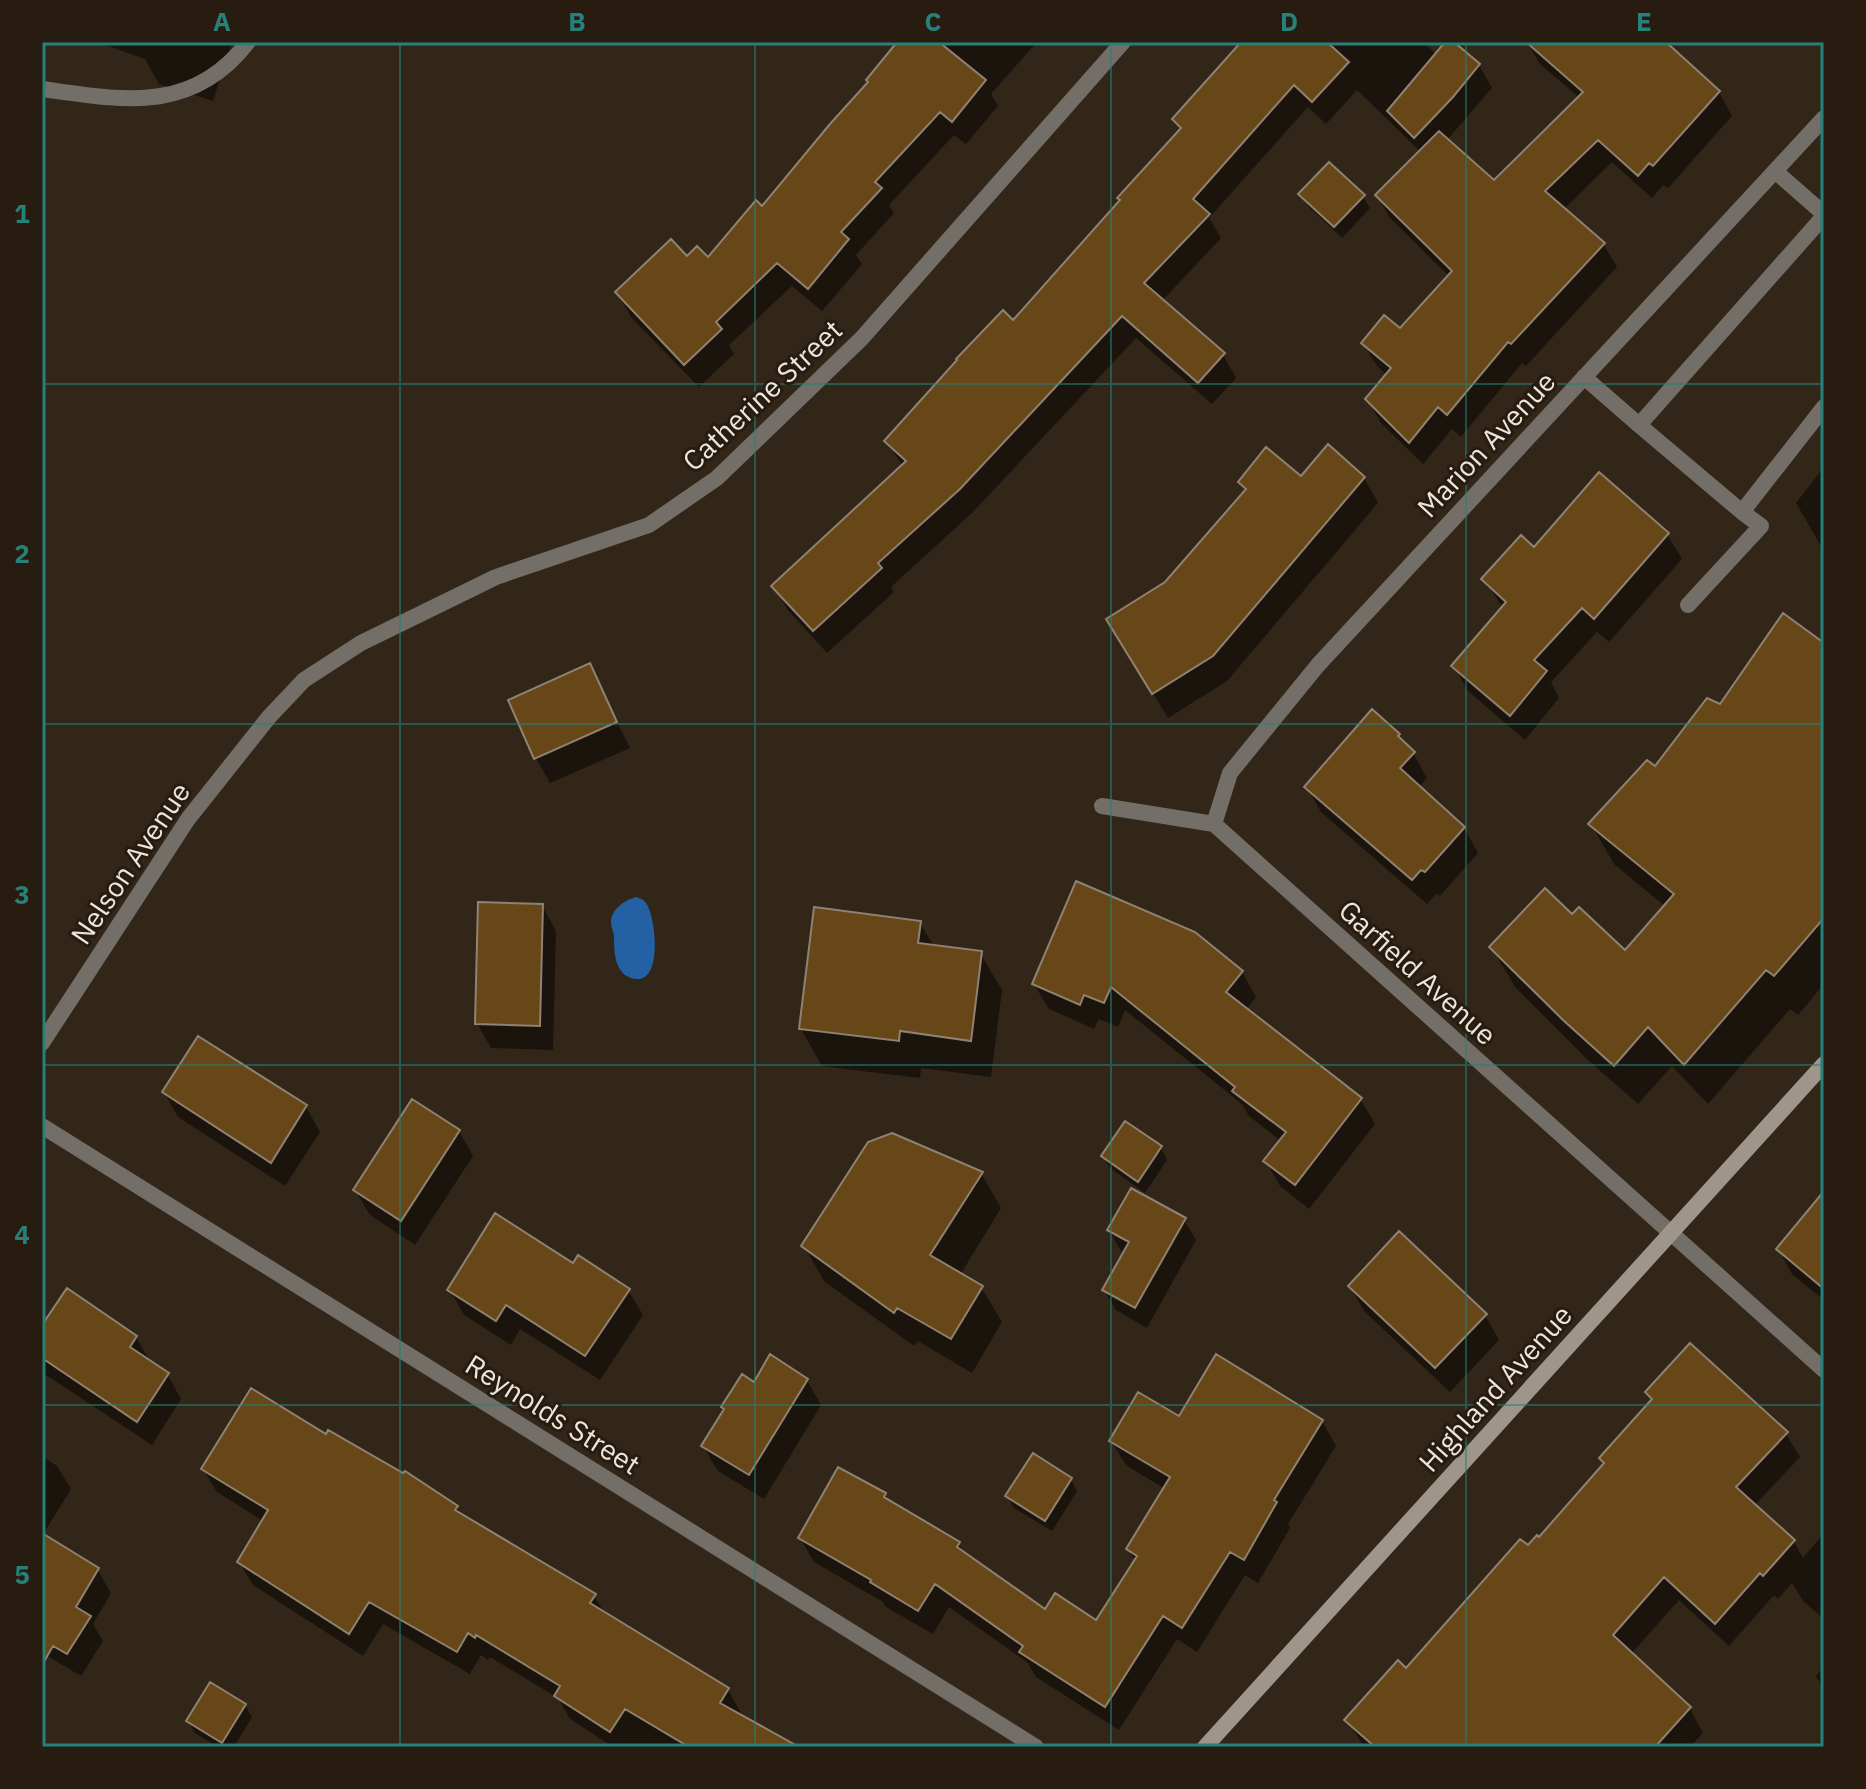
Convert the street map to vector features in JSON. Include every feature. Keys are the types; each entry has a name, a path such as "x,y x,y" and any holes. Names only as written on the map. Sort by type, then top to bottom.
{"street":[{"path":"42,89 122,100 167,96 205,81 236,58 248,42"},
{"name":"Catherine Street","path":"269,717 304,680 361,643 496,577 649,525 717,478 862,338 1123,42"},
{"name":"Marion Avenue","path":"1214,824 1230,773 1318,665 1824,118"},
{"path":"1639,425 1824,215 1775,171"},
{"path":"1584,377 1761,526 1688,605"},
{"path":"1742,512 1824,407"},
{"name":"Nelson Avenue","path":"42,1043 188,819 269,717"},
{"path":"1102,806 1214,824"},
{"name":"Garfield Avenue","path":"1214,824 1824,1370"},
{"name":"Highland Avenue","path":"1205,1747 1824,1064"},
{"name":"Reynolds Street","path":"42,1126 1036,1747"}],"water":[{"path":"636,897 642,899 650,910 655,947 650,970 645,977 636,979 620,970 611,922 619,906"}],"building":[{"path":"897,42 939,42 986,80 952,122 940,112 875,182 882,188 841,232 849,239 808,289 777,263 716,322 722,329 684,365 615,292 671,239 687,256 697,246 708,257 756,200 762,206 868,82 866,80"},
{"path":"1241,42 1327,42 1349,62 1312,102 1294,85 1193,199 1210,214 1144,283 1225,353 1198,383 1122,316 960,489 878,563 882,568 813,631 771,586 906,461 884,441 1003,310 1013,320 1181,128 1172,119"},
{"path":"1445,42 1454,42 1480,64 1414,138 1387,111"},
{"path":"1526,42 1666,42 1720,91 1653,166 1649,163 1638,176 1598,140 1545,191 1605,243 1511,344 1508,342 1447,415 1438,407 1409,443 1365,399 1391,368 1361,343 1384,315 1400,328 1452,271 1375,195 1439,131 1494,180 1583,92"},
{"path":"1329,162 1365,195 1334,227 1298,194"},
{"path":"1328,444 1365,477 1213,656 1152,694 1106,619 1165,582 1246,489 1238,482 1266,447 1301,476"},
{"path":"1599,472 1669,533 1594,619 1582,608 1534,660 1547,671 1510,716 1451,666 1506,602 1481,579 1521,535 1534,547"},
{"path":"1783,613 1824,643 1824,918 1774,976 1766,970 1684,1065 1648,1027 1614,1066 1489,947 1545,888 1572,914 1579,907 1625,950 1674,894 1588,824 1647,760 1655,766 1707,698 1720,704"},
{"path":"590,663 617,722 534,759 508,700"},
{"path":"1372,709 1415,752 1400,768 1465,827 1425,872 1421,870 1412,880 1304,787"},
{"path":"1076,881 1195,932 1243,971 1226,992 1362,1098 1295,1185 1263,1161 1286,1132 1232,1091 1235,1087 1111,987 1104,1003 1084,995 1080,1005 1032,984"},
{"path":"478,902 543,904 540,1026 475,1024"},
{"path":"814,907 921,921 918,943 982,951 971,1041 900,1031 899,1041 799,1029"},
{"path":"198,1036 307,1105 271,1163 162,1092"},
{"path":"412,1099 460,1130 401,1221 353,1190"},
{"path":"1125,1121 1162,1146 1138,1182 1101,1156"},
{"path":"892,1133 983,1172 930,1255 983,1286 951,1339 897,1308 894,1313 801,1246 868,1142"},
{"path":"1131,1188 1186,1218 1135,1308 1102,1290 1129,1242 1107,1230"},
{"path":"1824,1191 1824,1289 1776,1249"},
{"path":"495,1213 573,1263 578,1255 630,1289 585,1356 506,1305 496,1321 447,1290"},
{"path":"1399,1231 1487,1314 1435,1368 1348,1286"},
{"path":"67,1288 137,1336 130,1347 169,1373 137,1422 42,1358 42,1325"},
{"path":"1690,1343 1788,1432 1736,1487 1795,1540 1763,1576 1760,1573 1715,1624 1664,1577 1613,1635 1691,1707 1655,1747 1375,1747 1344,1720 1398,1660 1406,1668 1520,1539 1528,1545 1537,1535 1539,1537 1604,1463 1599,1458 1652,1399 1645,1392"},
{"path":"770,1354 808,1379 749,1475 701,1446 742,1374 754,1382"},
{"path":"1216,1354 1323,1420 1274,1500 1277,1502 1244,1560 1230,1552 1182,1628 1163,1616 1105,1707 1019,1652 1023,1646 935,1584 918,1611 798,1538 838,1467 886,1493 884,1497 960,1542 957,1547 1045,1609 1055,1593 1096,1620 1137,1556 1126,1549 1170,1477 1109,1441 1138,1392 1179,1416"},
{"path":"251,1388 326,1434 328,1430 403,1473 405,1471 458,1506 455,1510 596,1594 590,1603 729,1688 720,1703 799,1747 689,1747 625,1709 610,1732 554,1696 560,1686 476,1635 475,1638 468,1633 457,1652 369,1602 349,1634 237,1562 268,1510 201,1469"},
{"path":"1033,1453 1072,1478 1045,1521 1005,1496"},
{"path":"42,1533 99,1568 76,1607 91,1616 67,1654 53,1646 42,1665"},
{"path":"210,1682 246,1704 222,1743 186,1721"}]}
